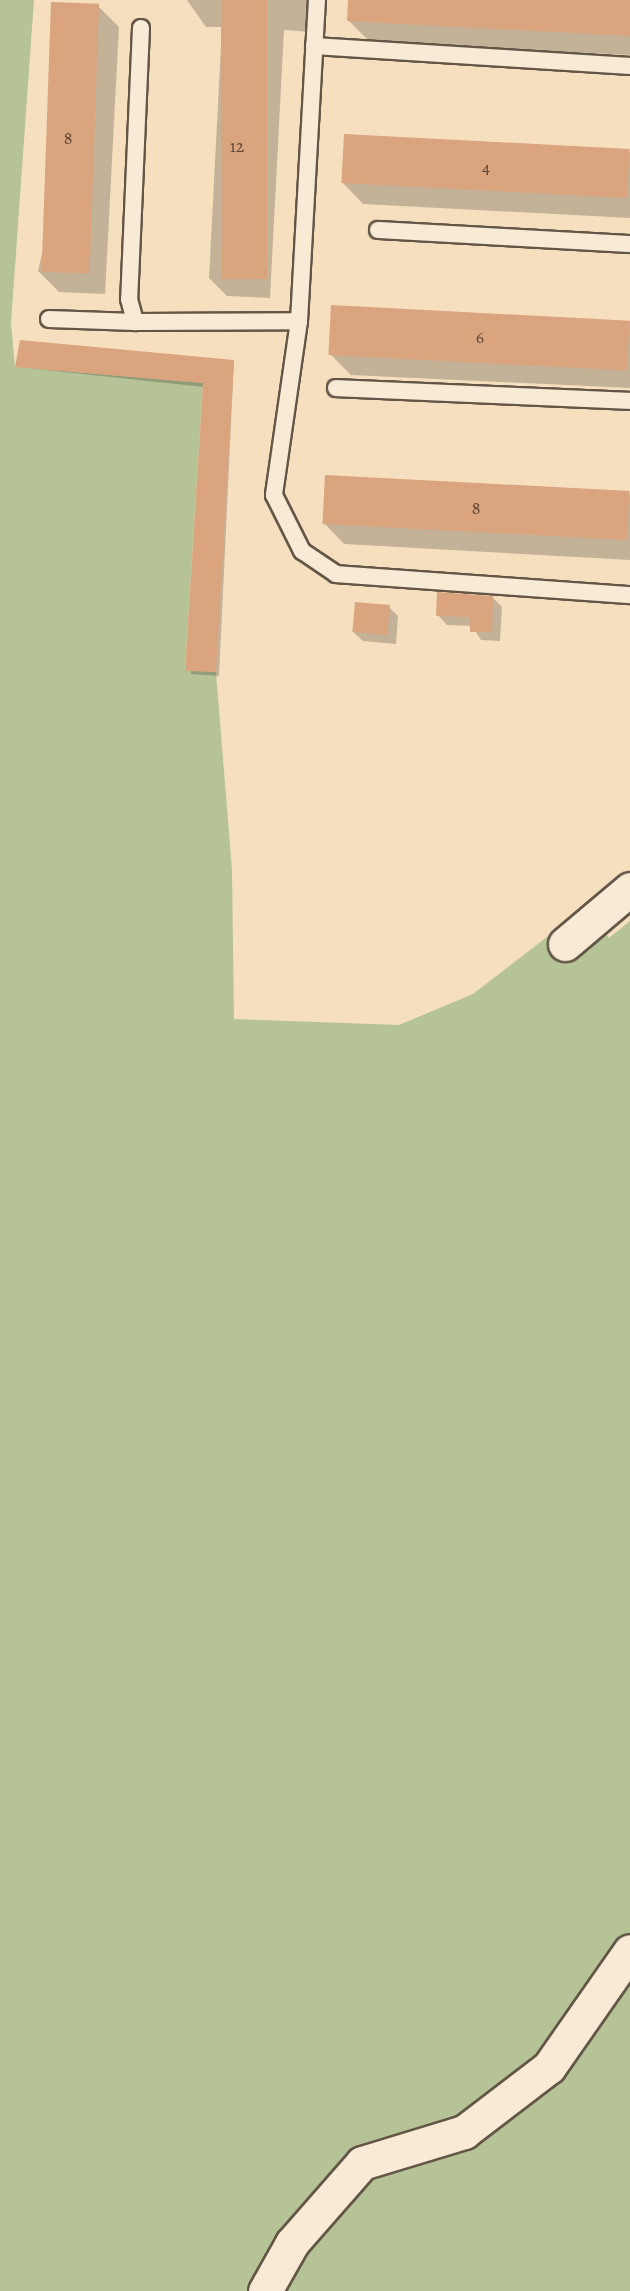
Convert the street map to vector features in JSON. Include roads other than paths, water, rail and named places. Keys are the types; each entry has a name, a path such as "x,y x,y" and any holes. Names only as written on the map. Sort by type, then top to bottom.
{"street":[{"path":"565,944 630,889"},
{"path":"265,2291 292,2243 362,2163 464,2132 548,2067 630,1951"}],"lane":[{"path":"317,0 299,321 274,495 302,551 336,574 630,595"},
{"path":"135,322 129,299 141,28"},
{"path":"314,46 630,66"},
{"path":"378,230 630,244"},
{"path":"49,319 135,322 299,321"},
{"path":"336,388 630,401"}]}
